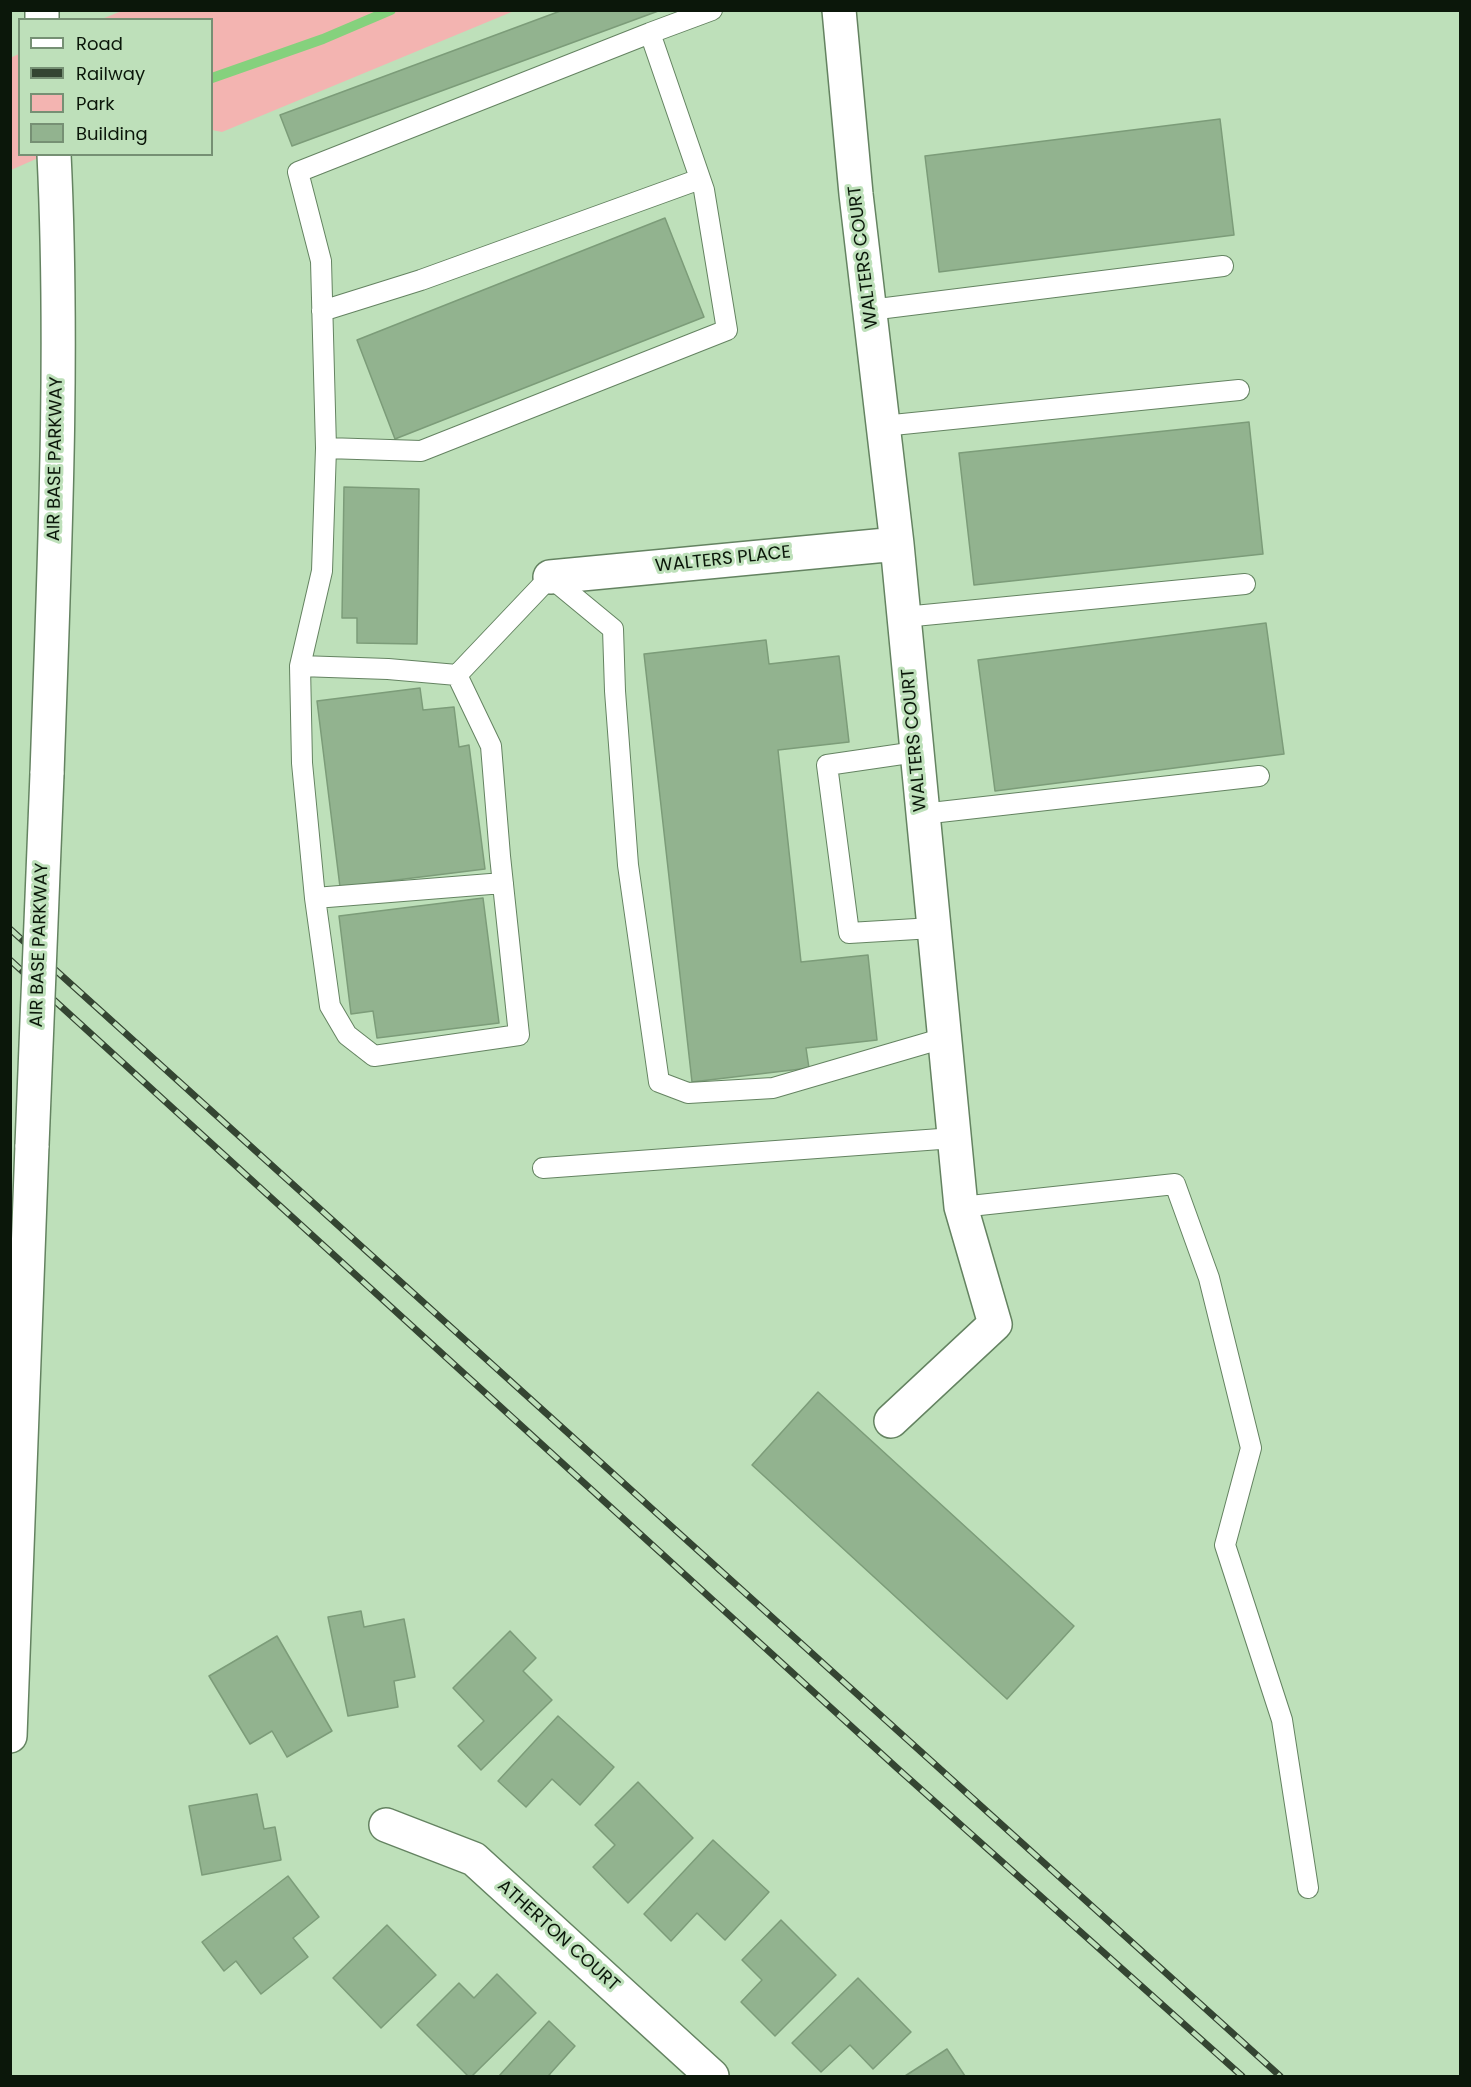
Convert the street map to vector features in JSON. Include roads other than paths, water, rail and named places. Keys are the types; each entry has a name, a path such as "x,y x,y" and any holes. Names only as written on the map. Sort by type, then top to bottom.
{"street":[{"name":"WALTERS COURT","path":"839,10 856,194 897,544 961,1207 995,1324 891,1421"},
{"name":"AIR BASE PARKWAY","path":"10,1736 47,774 59,390 58,240 54,156"},
{"name":"WALTERS PLACE","path":"550,577 897,544"},
{"name":"ATHERTON COURT","path":"386,1825 474,1859 712,2076"}],"lane":[{"path":"457,675 491,746 519,1035 375,1056 347,1035 330,1006 315,898 302,763 300,666 322,571 326,448 321,261 297,172 712,10"},
{"path":"326,448 421,451 727,330 704,190 650,33"},
{"path":"322,311 421,280 700,179"},
{"path":"870,310 1223,266"},
{"path":"883,426 1239,390"},
{"path":"457,675 550,577 613,628 615,691 628,865 659,1082 688,1093 773,1088 944,1038"},
{"path":"904,617 1245,584"},
{"path":"300,666 388,669 457,675"},
{"path":"916,752 827,765 849,933 933,928"},
{"path":"922,814 1259,776"},
{"path":"315,898 503,883"},
{"path":"543,1168 954,1138"},
{"path":"961,1207 1174,1184 1209,1278 1251,1448 1225,1545 1282,1720 1308,1888"}],"waterway":[{"path":"213,78 323,39 391,10"}],"railway":[{"path":"10,929 1280,2076"},
{"path":"10,960 897,1768 1242,2076"}]}
